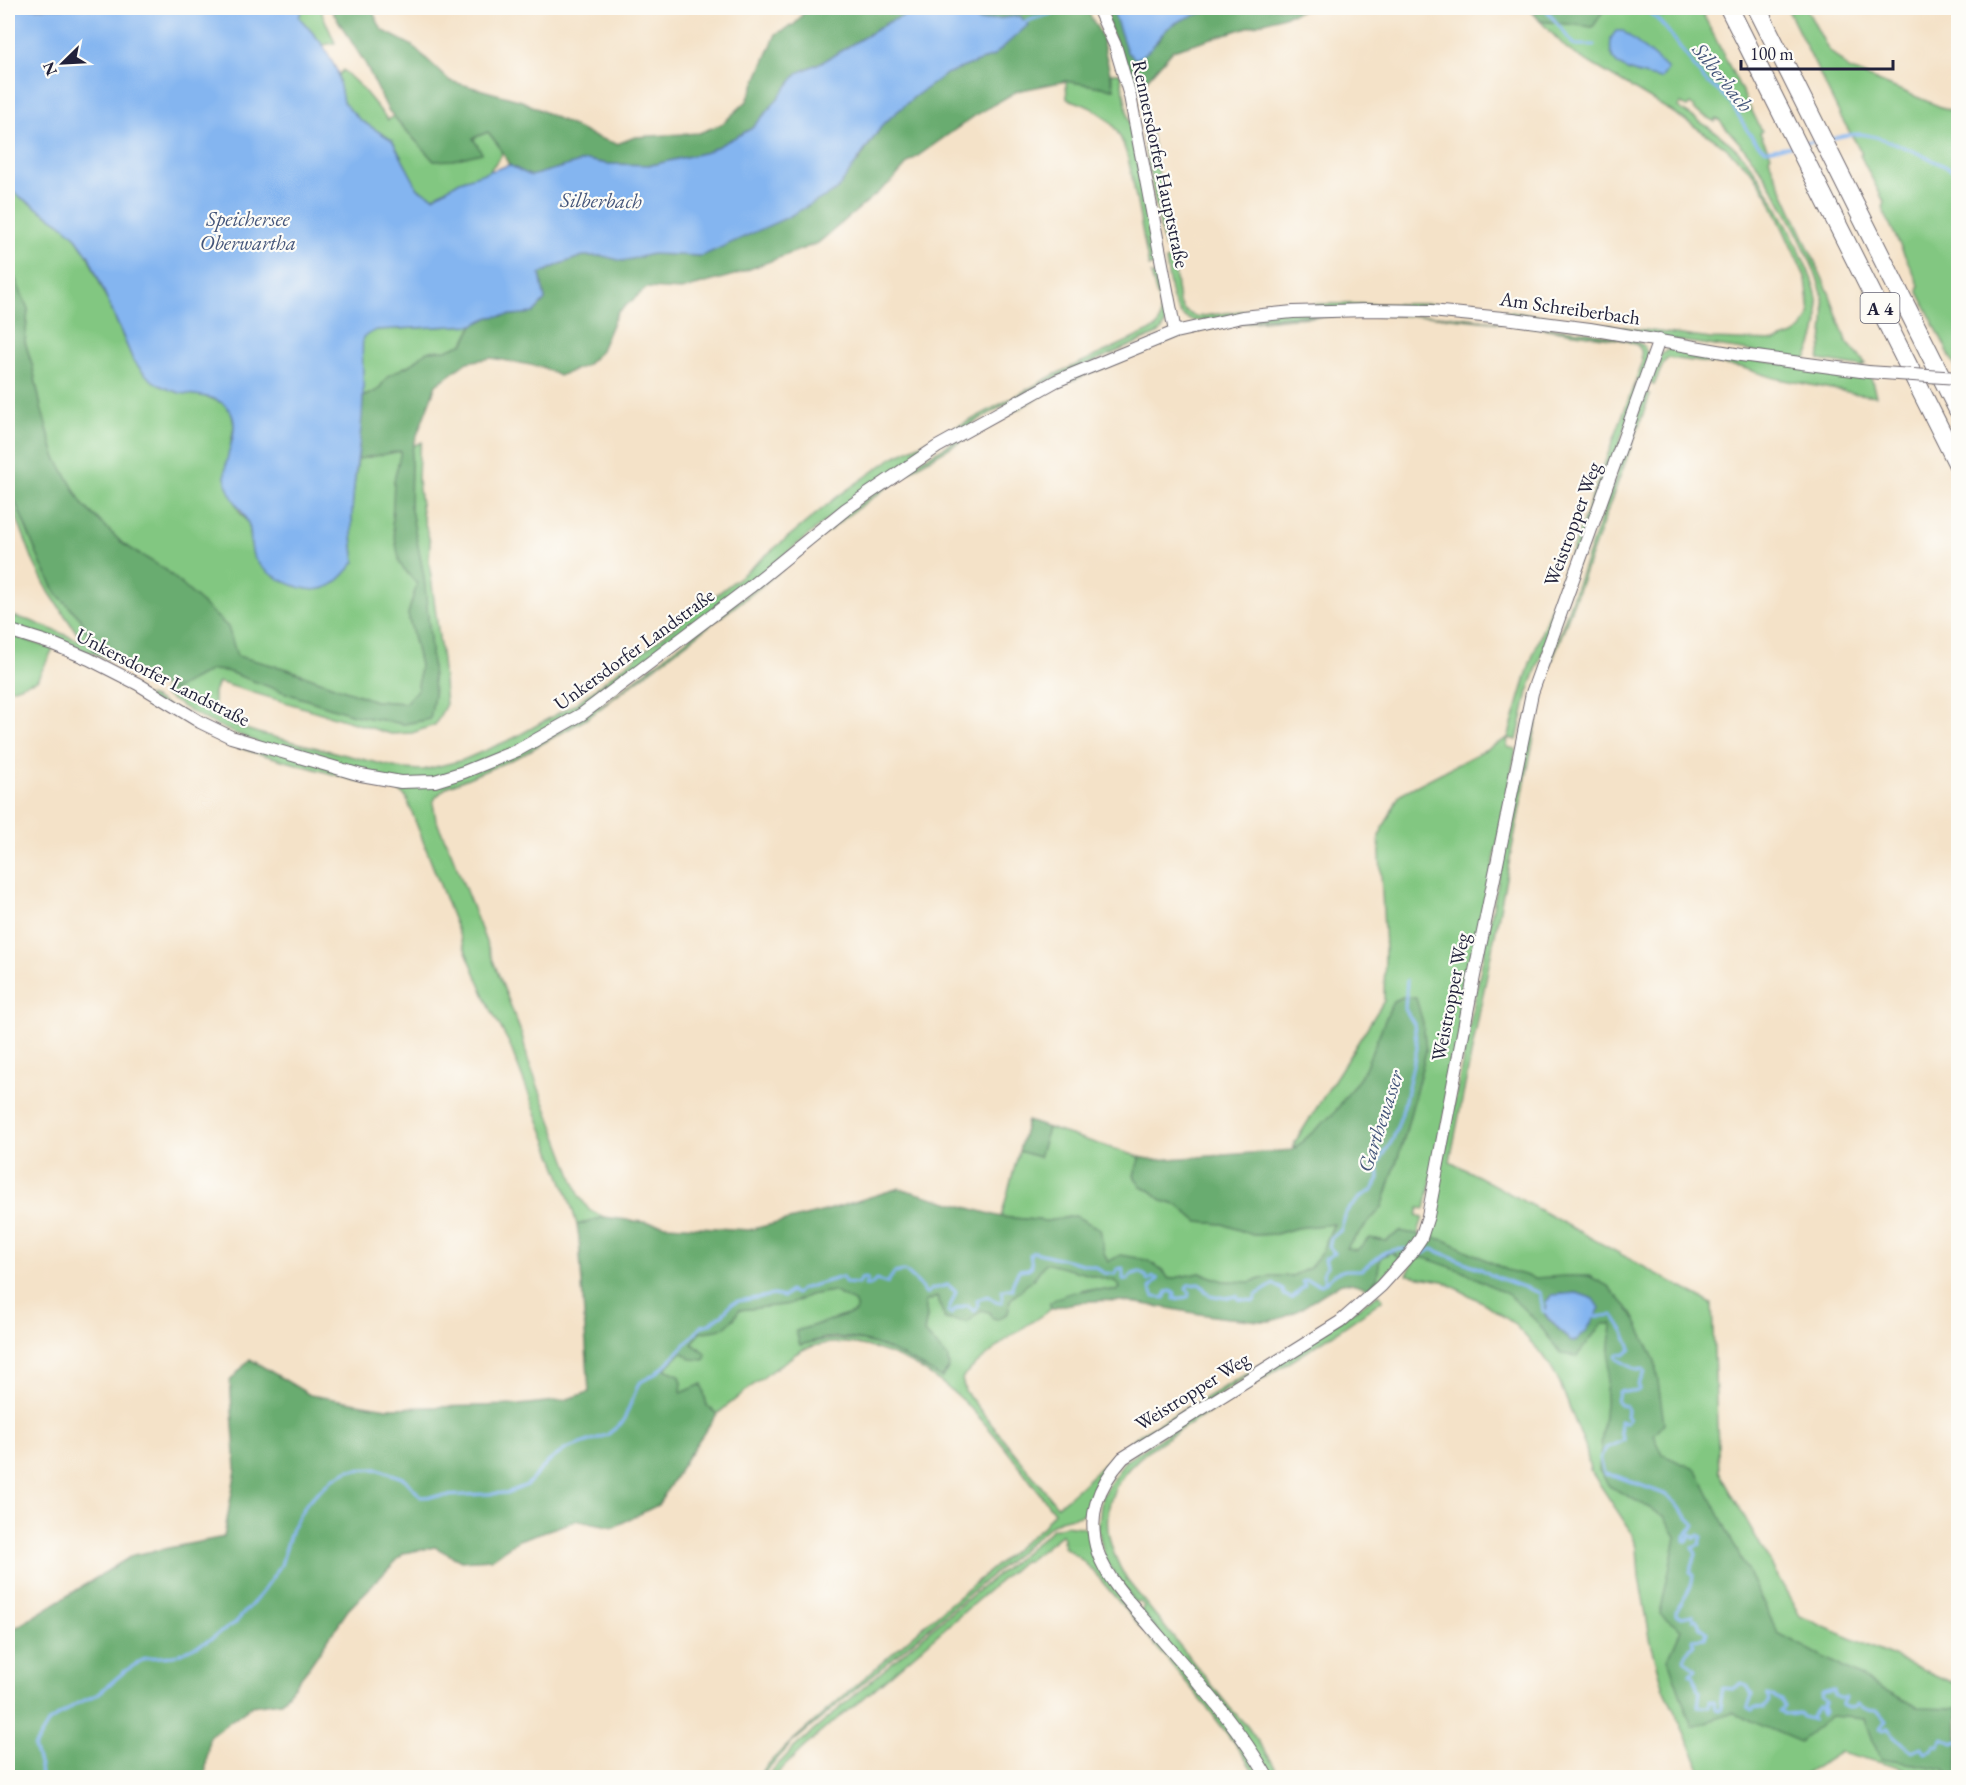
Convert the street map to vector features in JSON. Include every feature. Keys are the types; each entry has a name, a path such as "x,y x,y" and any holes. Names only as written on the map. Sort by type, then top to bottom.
{"highway":[{"name":"A 4","path":"1729,8 1959,465"},
{"name":"A 4","path":"1757,8 1959,410"}],"street":[{"name":"Rennersdorfer Hauptstraße","path":"1098,8 1115,45 1130,96 1175,332"},
{"name":"Am Schreiberbach","path":"1175,332 1210,323 1274,313 1320,310 1410,310 1512,318 1741,355 1868,372 1959,378"},
{"name":"Unkersdorfer Landstraße","path":"8,630 53,644 89,659 231,737 379,779 421,782 445,778 518,750 582,714 750,587 846,508 937,447 1056,381 1175,332"},
{"name":"Weistropper Weg","path":"1268,1778 1242,1736 1109,1576 1097,1552 1093,1522 1098,1494 1123,1458 1340,1322 1381,1286 1421,1238 1428,1216 1532,693 1659,340"}],"green space":[{"path":"1237,7 1310,8 1173,50 1134,94 1103,8 1112,8 1115,13 1157,42 1169,27 1185,18 1219,9"},
{"path":"303,8 322,8 335,43 323,45 299,17"},
{"path":"333,8 371,8 382,30 413,46 450,81 522,101 593,136 617,144 635,137 699,133 722,124 747,101 776,34 795,24 807,8 928,8 889,22 826,60 798,73 751,129 707,152 652,165 607,164 587,160 531,176 509,165 488,132 473,138 482,153 453,160 434,161 388,110 365,63 332,11"},
{"path":"957,8 1086,8 1101,35 1114,89 1066,81 1017,91 976,115 908,163 893,180 818,243 734,275 681,290 647,288 617,313 600,352 585,366 559,376 542,367 491,358 467,362 436,385 413,446 410,505 424,577 430,638 434,695 430,719 404,724 354,715 226,671 211,670 164,695 164,686 129,667 95,654 80,618 57,594 42,566 8,484 8,268 14,276 28,309 25,342 55,456 83,505 123,544 166,570 228,627 237,656 287,669 375,701 405,703 418,689 420,665 408,614 417,584 400,564 392,523 394,481 401,451 358,459 363,397 378,390 388,376 413,363 427,351 446,350 464,343 473,325 489,317 533,313 545,300 540,274 560,264 583,256 604,256 623,261 652,254 702,256 858,162 883,124 914,97 946,74 993,56 1020,16 978,21"},
{"path":"1529,8 1605,8 1593,27 1540,21"},
{"path":"1605,8 1646,8 1656,13 1658,8 1700,8 1762,131 1760,133 1771,155 1769,158 1772,167 1830,295 1846,341 1866,364 1863,364 1863,367 1819,360 1824,318 1821,290 1806,252 1785,210 1755,162 1719,120 1715,119 1715,122 1694,110 1690,104 1687,107 1680,103 1678,107 1720,136 1743,156 1764,185 1800,251 1818,306 1816,334 1806,359 1452,308 1195,321 1186,318 1175,306 1166,261 1173,256 1179,302 1185,311 1196,317 1263,308 1320,304 1433,304 1512,312 1711,339 1776,341 1802,329 1810,314 1806,279 1768,196 1753,173 1723,145 1568,50 1540,21 1593,27"},
{"path":"1787,8 1806,8 1828,49 1849,69 1958,114 1958,371 1918,292 1919,285 1882,208 1884,202 1860,155 1862,153 1842,119"},
{"path":"343,70 361,87 388,120 393,116 434,161 481,153 473,138 488,132 502,154 489,172 460,181 434,197 418,189 392,140 360,120 342,102 338,75"},
{"path":"1111,73 1120,73 1157,264 1149,267 1132,175 1124,145 1110,122 1099,113 1067,99 1066,81 1114,89"},
{"path":"1151,131 1172,248 1164,247 1142,132"},
{"path":"8,189 60,223 74,235 88,256 133,360 144,373 225,404 232,413 234,426 225,477 239,511 249,524 253,556 355,562 352,510 358,459 402,451 394,481 400,564 417,584 408,614 420,665 418,689 405,703 375,701 287,669 236,656 166,570 123,544 83,505 55,456 25,342 28,309 14,276 8,268"},
{"path":"1151,274 1159,276 1165,298 1166,321 1159,333 1042,384 920,453 845,505 749,584 603,695 547,732 549,737 607,701 752,590 849,511 923,459 1058,384 1171,337 1242,321 1357,314 1451,316 1588,332 1634,340 1644,346 1648,355 1641,381 1637,380 1634,388 1638,391 1571,577 1554,615 1553,624 1528,692 1517,740 1508,738 1530,663 1642,364 1641,350 1637,345 1624,340 1512,324 1431,316 1357,315 1292,318 1203,330 1172,339 1059,386 924,462 851,513 754,592 586,719 520,756 447,787 436,797 433,803 436,820 451,852 522,1035 528,1060 580,1197 589,1210 604,1217 577,1225 570,1201 509,1043 489,1006 462,942 406,797 398,790 358,781 219,741 146,698 148,696 154,698 214,734 261,751 257,742 209,722 164,695 211,670 226,671 354,715 404,724 430,719 434,695 430,638 424,577 410,505 413,446 422,442 419,453 418,481 422,512 430,542 429,562 446,704 435,725 412,733 391,734 218,682 214,692 214,704 224,720 233,725 402,769 423,770 463,760 514,738 575,704 742,575 838,496 894,457 973,419 1054,375 1156,328 1159,323 1160,309"},
{"path":"473,325 464,343 446,350 427,351 413,363 388,376 378,390 363,397 362,337 376,330"},
{"path":"1675,348 1871,377 1876,396 1774,378 1740,367 1669,358 1664,362 1654,385 1650,381 1660,356 1669,349"},
{"path":"1646,392 1650,395 1540,694 1537,722 1450,1161 1712,1304 1719,1471 1800,1616 1958,1685 1958,1777 1933,1777 1840,1752 1801,1777 1700,1777 1697,1760 1664,1689 1651,1643 1639,1577 1637,1547 1630,1530 1590,1470 1586,1449 1559,1381 1544,1356 1513,1323 1482,1302 1443,1281 1407,1275 1434,1218 1432,1216 1530,720 1534,720 1535,712 1532,711"},
{"path":"8,484 42,566 57,594 80,618 95,654 8,626 8,615 31,621 83,642 49,592 34,563 8,494"},
{"path":"8,634 53,649 37,680 8,690"},
{"path":"1508,738 1507,747 1516,749 1437,1153 1425,1209 1419,1208 1417,1215 1423,1218 1417,1236 1400,1231 1386,1241 1369,1238 1357,1251 1345,1248 1382,1207 1405,1135 1426,1051 1423,1023 1415,998 1403,997 1393,1001 1364,1071 1335,1112 1293,1150 1295,1142 1384,1001 1385,949 1379,836 1400,794"},
{"path":"1403,997 1416,998 1423,1023 1426,1051 1405,1135 1382,1207 1346,1248 1357,1250 1369,1238 1386,1241 1400,1231 1445,1240 1507,1270 1535,1278 1589,1276 1608,1286 1632,1313 1655,1361 1664,1423 1654,1435 1663,1455 1697,1470 1778,1633 1917,1707 1958,1708 1958,1777 1952,1777 1945,1769 1880,1759 1865,1719 1831,1716 1800,1742 1733,1713 1692,1727 1668,1659 1681,1630 1660,1614 1676,1537 1664,1516 1609,1486 1599,1470 1612,1324 1602,1324 1577,1356 1561,1354 1538,1323 1509,1295 1462,1271 1408,1252 1401,1259 1391,1252 1380,1258 1377,1278 1368,1288 1349,1282 1342,1283 1289,1315 1270,1321 1217,1317 1123,1301 1100,1300 1051,1309 1050,1303 1073,1292 1117,1291 1120,1288 1117,1282 1045,1263 1035,1277 1010,1300 1008,1313 998,1319 992,1318 989,1312 981,1310 968,1322 945,1319 937,1297 925,1302 927,1317 924,1332 948,1358 949,1367 942,1378 888,1349 859,1340 828,1338 800,1345 796,1331 854,1313 857,1309 854,1302 833,1291 809,1295 791,1304 739,1310 727,1326 714,1331 700,1332 692,1344 706,1353 705,1360 691,1359 682,1352 665,1369 679,1375 682,1382 681,1393 702,1384 707,1406 717,1414 658,1505 614,1527 578,1520 519,1540 491,1559 461,1561 435,1547 404,1553 348,1610 309,1667 281,1702 251,1706 209,1737 205,1777 8,1778 8,1629 17,1627 133,1555 224,1537 236,1469 230,1381 250,1359 310,1395 387,1408 519,1405 564,1400 589,1392 577,1225 604,1217 667,1225 749,1230 825,1211 899,1188 1001,1217 1047,1221 1075,1216 1100,1229 1108,1262 1120,1255 1142,1259 1153,1263 1169,1279 1200,1273 1223,1281 1250,1282 1271,1276 1292,1276 1310,1268 1322,1251 1334,1224 1296,1228 1276,1234 1253,1235 1223,1224 1198,1222 1179,1206 1163,1201 1151,1191 1141,1187 1134,1176 1140,1157 1155,1160 1293,1150 1335,1112 1364,1071 1393,1001","holes":["1577,1293 1594,1299 1570,1341 1545,1315 1546,1302 1552,1295"]},
{"path":"1027,1121 1048,1128 1039,1157 1019,1151"},
{"path":"1048,1128 1140,1157 1134,1176 1141,1187 1151,1191 1163,1201 1179,1206 1198,1222 1223,1224 1253,1235 1276,1234 1296,1228 1334,1223 1322,1251 1310,1268 1292,1276 1271,1276 1250,1282 1223,1281 1200,1273 1169,1279 1161,1268 1108,1262 1104,1254 1100,1229 1075,1216 1047,1221 1001,1217 1019,1151 1039,1157"},
{"path":"1391,1252 1401,1259 1344,1314 1110,1465 1095,1490 1087,1512 1051,1525 792,1743 760,1777 757,1777 792,1741 1043,1526 1054,1512 997,1438 977,1416 932,1376 906,1361 858,1344 832,1343 814,1346 795,1354 717,1414 707,1406 702,1384 681,1394 665,1369 682,1351 700,1348 691,1344 700,1332 734,1319 739,1310 791,1304 809,1295 833,1291 855,1302 857,1308 854,1313 796,1331 800,1345 841,1339 858,1340 890,1350 942,1378 937,1346 924,1332 927,1317 925,1302 937,1297 945,1319 968,1322 981,1310 1008,1313 1010,1300 1035,1277 1045,1262 1117,1282 1120,1288 1118,1291 1084,1289 1050,1303 1051,1309 1008,1338 962,1379 965,1391 1057,1506 1136,1437 1267,1362 1337,1315 1377,1279 1379,1258"},
{"path":"1379,1294 1383,1299 1341,1329 1146,1452 1125,1473 1117,1485 1108,1510 1108,1534 1115,1557 1127,1580 1247,1726 1280,1777 1273,1777 1141,1610 1144,1606 1140,1602 1135,1602 1106,1562 1098,1530 1102,1496 1124,1462"},
{"path":"1065,1525 1088,1530 1094,1552 1239,1738 1263,1777 1257,1777 1207,1707 1094,1572 1064,1547 1062,1534 1028,1561 1023,1561 825,1729 774,1777 765,1778 795,1747 931,1629 1053,1529"}],"water":[{"name":"Speichersee Oberwartha","path":"8,8 303,8 299,17 323,45 337,71 343,102 360,120 392,140 418,189 434,197 460,181 509,165 531,176 587,160 607,164 652,165 707,152 751,129 798,73 826,60 889,22 915,11 928,8 957,8 979,21 1020,16 1028,25 993,56 946,74 914,97 883,124 837,190 786,218 702,256 652,254 623,261 603,256 583,256 560,264 540,274 545,300 533,313 489,317 473,325 376,330 363,337 362,418 352,519 355,562 335,583 315,590 277,578 263,568 254,557 249,526 226,484 225,469 234,426 230,411 214,399 180,393 155,383 144,374 133,360 89,256 74,235 60,223 8,189"},
{"path":"1112,8 1221,8 1192,16 1172,25 1136,59 1127,52"},
{"path":"1616,31 1623,31 1668,69 1661,79 1631,72 1618,65 1611,53 1611,38"},
{"path":"1577,1293 1594,1299 1600,1308 1587,1330 1575,1341 1570,1341 1545,1314 1546,1302 1552,1295"}],"waterway":[{"name":"Silberbach","path":"1023,23 1069,8"},
{"path":"1545,8 1574,45 1595,45"},
{"name":"Silberbach","path":"1643,8 1668,31 1703,78 1727,99 1759,145 1766,150 1791,146"},
{"name":"Silberbach","path":"1830,139 1855,134 1869,135 1909,149 1958,173"},
{"name":"Silberbach","path":"1804,143 1818,141"},
{"name":"Garthewasser","path":"1326,1283 1323,1274 1327,1266 1325,1259 1335,1253 1329,1248 1331,1238 1341,1230 1346,1212 1362,1196 1373,1190 1379,1179 1378,1164 1393,1139 1402,1113 1417,1048 1414,1024 1405,1009 1407,980"},
{"path":"41,1778 34,1747 49,1722 76,1704 98,1694 125,1671 146,1658 174,1656 206,1642 235,1623 261,1594 281,1565 292,1528 308,1501 334,1478 349,1470 378,1469 405,1479 421,1497 507,1493 527,1485 548,1462 566,1449 607,1435 623,1422 639,1383 667,1364 702,1326 709,1324 723,1314 731,1304 738,1301 774,1295 784,1297 790,1291 796,1294 801,1289 842,1277 846,1283 858,1284 860,1279 866,1278 868,1280 865,1285 871,1285 876,1280 887,1283 894,1273 905,1271 926,1294 932,1289 948,1285 956,1292 948,1312 951,1314 956,1309 967,1305 975,1311 978,1305 977,1300 988,1296 1002,1303 1002,1291 1013,1289 1013,1283 1019,1270 1032,1266 1030,1254 1034,1252 1095,1267 1104,1273 1115,1274 1117,1269 1123,1268 1123,1279 1127,1280 1133,1274 1140,1272 1149,1281 1153,1277 1158,1279 1150,1288 1154,1297 1164,1298 1167,1292 1171,1291 1175,1294 1174,1299 1188,1297 1190,1292 1186,1289 1188,1285 1200,1284 1209,1295 1226,1298 1237,1296 1238,1299 1254,1301 1256,1295 1274,1284 1283,1290 1284,1295 1292,1298 1305,1285 1302,1282 1306,1280 1322,1285 1334,1274 1345,1270 1362,1270 1385,1252 1406,1249"},
{"path":"1419,1253 1432,1249 1491,1275 1540,1293 1543,1311 1548,1312"},
{"path":"1593,1317 1613,1315 1631,1349 1624,1355 1618,1354 1617,1359 1637,1370 1643,1369 1645,1372 1638,1385 1639,1390 1619,1392 1617,1401 1626,1406 1626,1416 1629,1419 1626,1423 1620,1421 1624,1440 1606,1448 1600,1458 1604,1474 1616,1476 1667,1495 1695,1525 1685,1536 1685,1541 1691,1534 1695,1538 1699,1535 1702,1537 1700,1544 1692,1547 1696,1554 1690,1572 1693,1574 1691,1584 1676,1611 1676,1615 1682,1617 1692,1615 1693,1620 1696,1619 1707,1632 1705,1638 1693,1639 1694,1644 1687,1651 1685,1659 1696,1669 1690,1674 1694,1676 1700,1691 1698,1707 1709,1707 1709,1700 1714,1701 1719,1710 1722,1708 1720,1698 1722,1688 1733,1689 1742,1683 1748,1687 1752,1695 1748,1707 1753,1710 1756,1707 1764,1708 1769,1701 1767,1696 1772,1696 1782,1700 1784,1707 1779,1712 1783,1714 1800,1713 1803,1717 1813,1720 1811,1717 1818,1708 1822,1715 1825,1712 1822,1706 1825,1702 1821,1698 1822,1693 1834,1690 1834,1695 1838,1698 1845,1698 1841,1705 1848,1708 1856,1707 1857,1704 1866,1709 1877,1710 1886,1721 1880,1729 1884,1731 1889,1728 1894,1737 1912,1751 1921,1747 1924,1752 1932,1749 1935,1744 1938,1746 1944,1738 1953,1743 1958,1741"}]}
